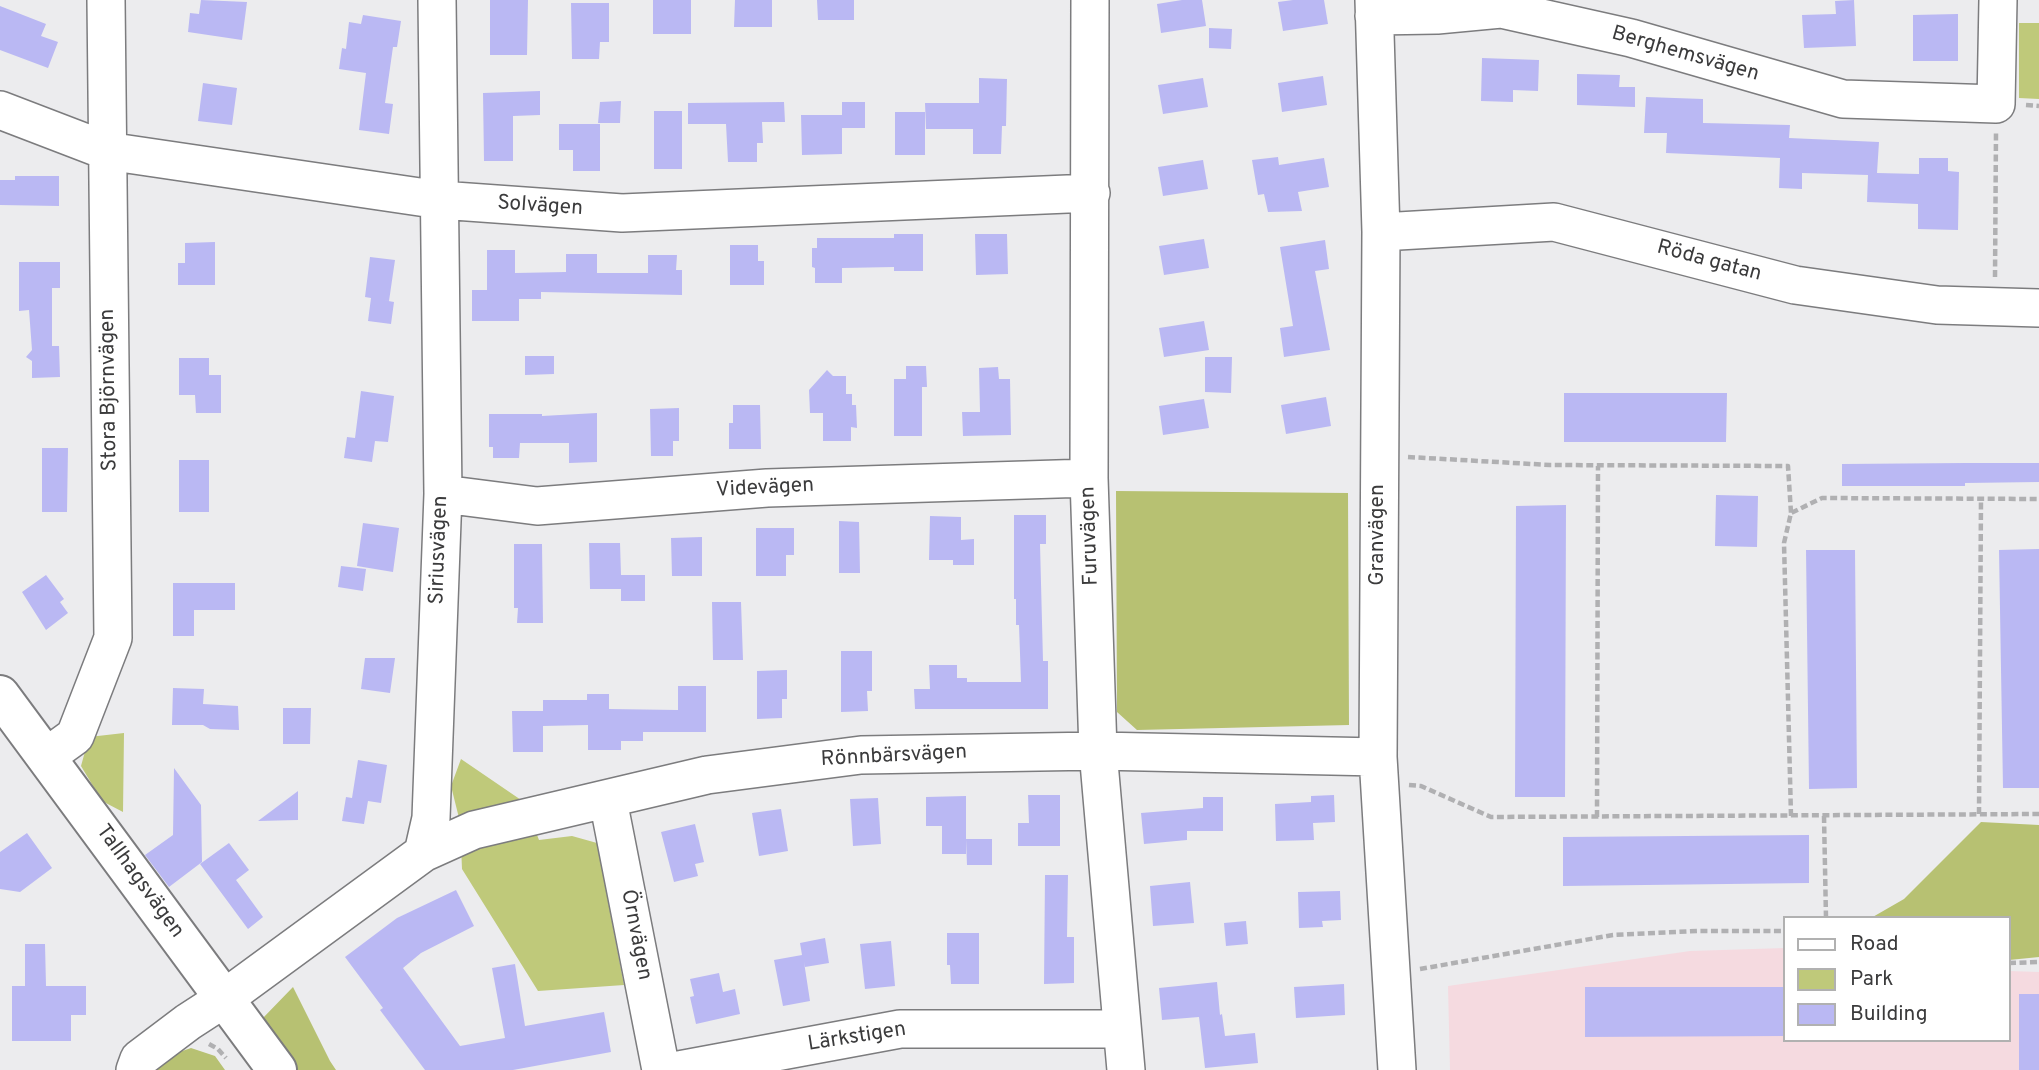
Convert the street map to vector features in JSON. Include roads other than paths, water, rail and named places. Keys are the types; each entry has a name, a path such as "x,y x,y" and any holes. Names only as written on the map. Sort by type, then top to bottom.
{"main road":[{"name":"Tallhagsvägen","path":"0,695 278,1070"}],"street":[{"name":"Stora Björnvägen","path":"46,757 75,736 113,638 106,0"},
{"name":"Siriusvägen","path":"423,853 431,818 443,494 437,0"},
{"name":"Furuvägen","path":"1090,0 1089,478 1098,751 1126,1070"},
{"name":"Berghemsvägen","path":"1374,8 1437,15 1500,9 1631,38 1843,99 1996,104 1998,0"},
{"name":"Granvägen","path":"1374,8 1381,232 1379,770 1397,1070"},
{"name":"Solvägen","path":"0,110 107,151 440,200 622,213 1091,193"},
{"name":"Röda gatan","path":"1381,232 1554,222 1795,285 1937,305 2039,308"},
{"name":"Videvägen","path":"443,494 537,506 766,488 1089,478"},
{"name":"Rönnbärsvägen","path":"423,853 474,830 707,775 861,755 1098,751 1379,770"},
{"name":"Örnvägen","path":"608,800 661,1070"},
{"path":"135,1070 139,1059 188,1022 225,998 423,853"},
{"name":"Lärkstigen","path":"679,1070 900,1029 1122,1029"}]}
